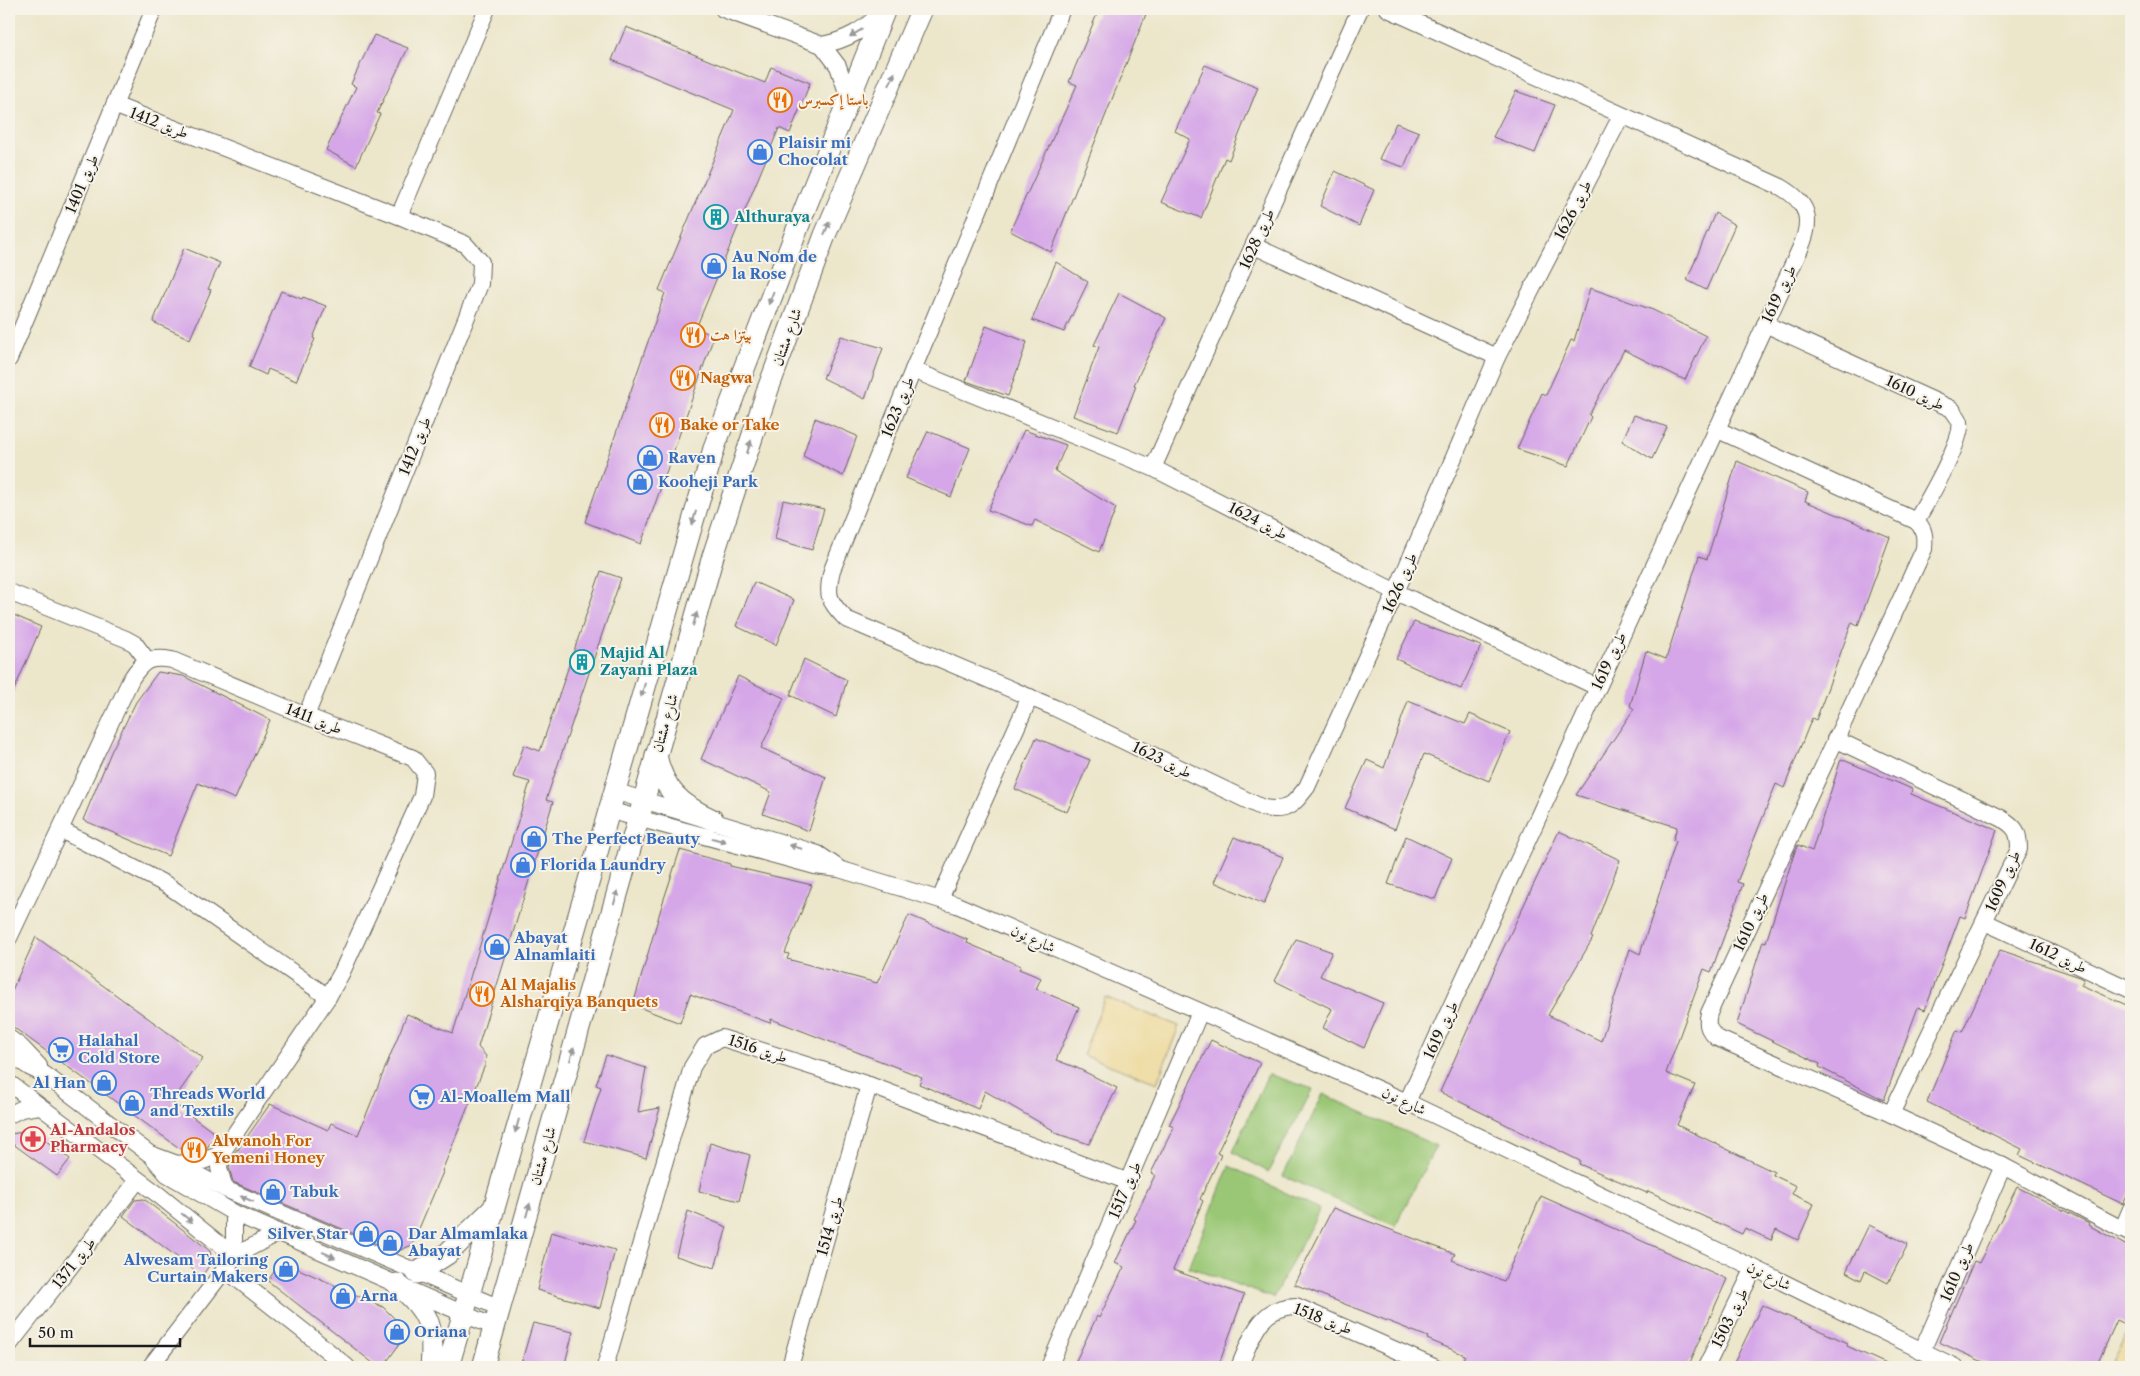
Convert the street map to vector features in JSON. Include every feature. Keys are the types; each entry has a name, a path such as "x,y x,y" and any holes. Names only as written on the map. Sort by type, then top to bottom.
{"street":[{"name":"طريق 1401","path":"9,359 154,9"},
{"path":"399,216 487,9"},
{"path":"723,9 822,45 838,66 849,98"},
{"name":"شارع مشتان","path":"482,1367 713,556 771,380 825,234 922,9"},
{"name":"طريق 1623","path":"1062,9 912,370 832,570 828,590 832,605 846,619 1030,697 1262,808 1279,811 1294,804"},
{"name":"طريق 1628","path":"1153,468 1360,9"},
{"path":"1388,9 1621,116"},
{"path":"822,45 851,37 867,26 884,10"},
{"name":"شارع مشتان","path":"448,1367 715,444 806,206 884,10"},
{"name":"طريق 1412","path":"114,105 399,216 465,244 480,262 480,284 306,716"},
{"name":"طريق 1619","path":"1407,1102 1806,237 1808,220 1804,206 1794,194 1621,116"},
{"name":"طريق 1626","path":"1294,804 1307,787 1396,592 1497,357 1621,116"},
{"path":"1254,246 1497,357"},
{"name":"طريق 1610","path":"1765,324 1952,409 1960,422 1960,435 1916,521 1921,526 1925,537 1924,548 1706,1022 1710,1032 1717,1038 1891,1114 2003,1166 2126,1232"},
{"name":"طريق 1624","path":"912,370 1153,468 1396,592 1597,687"},
{"path":"1716,429 1916,521"},
{"path":"9,592 126,638 135,644 147,660 138,668 131,679 9,938"},
{"name":"طريق 1411","path":"147,660 159,658 172,660 306,716 414,758 424,773 422,796 346,963 328,998 220,1154"},
{"path":"940,898 1030,697"},
{"name":"طريق 1609","path":"1835,740 2012,825 2019,836 2020,850 1891,1114"},
{"path":"656,755 663,778 677,798 693,812 712,820"},
{"name":"شارع نون","path":"611,800 815,866 839,869 940,898 1407,1102 1754,1268 1955,1367"},
{"name":"شارع نون","path":"641,809 712,820 818,854 839,869"},
{"path":"61,830 167,885 328,998"},
{"name":"طريق 1612","path":"1985,922 2131,990"},
{"name":"طريق 1517","path":"1049,1367 1200,1012"},
{"path":"9,1038 27,1054 44,1074"},
{"name":"طريق 1516","path":"606,1367 692,1067 705,1046 722,1038 869,1086 1129,1182"},
{"path":"9,1053 22,1063 44,1074 151,1155 167,1174 234,1213 396,1284 466,1304 497,1317"},
{"path":"10,1084 160,1196 230,1263 347,1367"},
{"path":"9,1109 10,1084"},
{"name":"طريق 1514","path":"790,1367 869,1086"},
{"path":"9,1115 21,1109 39,1106"},
{"path":"177,1164 204,1161 220,1154 220,1168 225,1189"},
{"path":"151,1155 177,1164 225,1189 417,1272 466,1304"},
{"name":"طريق 1610","path":"1922,1351 2003,1166"},
{"name":"طريق 1371","path":"9,1345 138,1180"},
{"path":"160,1196 187,1197 199,1193"},
{"path":"417,1272 447,1254 494,1209"},
{"path":"2126,1232 2131,1209"},
{"path":"230,1263 234,1213"},
{"path":"150,1367 230,1263 278,1233"},
{"name":"طريق 1503","path":"1706,1367 1754,1268"},
{"path":"396,1284 415,1300 428,1318 432,1355 431,1367"},
{"name":"طريق 1518","path":"1239,1367 1258,1324 1264,1317 1284,1306 1296,1306 1434,1367"}],"green space":[{"path":"1268,1074 1313,1089 1268,1172 1233,1152"},
{"path":"1323,1094 1436,1146 1395,1226 1283,1176"},
{"path":"1229,1166 1320,1209 1273,1298 1189,1267"}],"sand":[{"path":"1105,997 1179,1026 1157,1083 1083,1055"},
{"path":"2131,1325 2131,1363 2129,1367 2109,1367"}],"building":[{"path":"1099,9 1148,9 1051,252 1010,231 1077,85 1069,82"},
{"path":"626,27 765,83 771,67 810,83 790,133 779,128 696,328 714,336 641,544 585,522 665,293 659,290 734,110 612,60"},
{"path":"374,35 408,48 377,113 380,114 356,166 326,150 356,87 351,84"},
{"path":"1205,65 1258,87 1229,160 1225,158 1201,218 1161,202 1190,139 1175,131"},
{"path":"1516,91 1555,105 1535,153 1493,137"},
{"path":"1396,123 1419,132 1404,167 1379,159"},
{"path":"1335,171 1374,190 1359,226 1320,206"},
{"path":"1715,213 1735,225 1706,290 1687,280"},
{"path":"184,248 220,263 208,289 211,290 190,339 153,322"},
{"path":"1056,262 1088,282 1064,332 1032,320"},
{"path":"1590,288 1653,310 1706,336 1685,380 1624,350 1589,415 1591,417 1568,466 1517,449 1542,393 1546,395 1571,340 1574,341"},
{"path":"281,291 326,306 313,338 315,339 296,381 268,369 266,375 249,367"},
{"path":"1119,293 1166,318 1134,385 1136,386 1118,432 1073,416 1099,347 1094,345"},
{"path":"986,326 1027,342 1008,396 966,381"},
{"path":"841,336 883,348 865,399 823,378"},
{"path":"1634,415 1667,427 1652,459 1622,441"},
{"path":"815,418 857,436 843,476 803,456"},
{"path":"1024,430 1066,445 1055,471 1116,508 1099,552 1035,520 1032,526 988,510"},
{"path":"928,431 970,448 951,497 906,478"},
{"path":"1737,461 1808,492 1805,501 1890,537 1858,625 1852,622 1816,720 1812,718 1784,788 1776,784 1737,882 1743,884 1711,972 1704,969 1666,1073 1695,1085 1677,1125 1774,1172 1773,1175 1796,1186 1792,1194 1814,1204 1798,1240 1776,1229 1771,1240 1745,1228 1742,1234 1648,1191 1647,1193 1579,1164 1580,1161 1440,1092 1494,968 1559,831 1620,860 1591,937 1593,938 1548,1015 1601,1041 1630,949 1640,954 1676,841 1673,840 1677,827 1576,795 1634,709 1630,706 1646,651 1666,659 1699,556 1707,559"},
{"path":"783,500 824,509 812,550 775,539"},
{"path":"601,571 621,578 546,800 553,802 478,1047 486,1056 485,1065 412,1245 396,1252 233,1182 229,1167 231,1158 270,1104 328,1130 331,1123 358,1135 407,1014 453,1033 530,782 513,777 524,745 540,751"},
{"path":"754,582 794,600 776,645 736,626"},
{"path":"9,613 41,627 9,702"},
{"path":"1414,622 1481,646 1461,689 1396,659"},
{"path":"804,659 847,680 836,717 790,695"},
{"path":"158,672 183,676 270,720 235,799 198,783 168,856 83,820 111,752 136,702"},
{"path":"738,676 784,698 761,748 826,777 809,831 763,814 771,792 701,759"},
{"path":"1408,701 1465,724 1470,714 1510,732 1489,781 1424,754 1395,829 1345,808 1367,760 1384,768"},
{"path":"1036,738 1090,760 1067,812 1015,789"},
{"path":"1841,759 1912,789 1911,794 1997,830 1965,918 1960,916 1925,1010 1918,1007 1884,1100 1819,1067 1820,1064 1737,1024 1763,941 1766,942 1795,851 1798,845 1812,851"},
{"path":"1406,836 1452,858 1435,899 1388,884"},
{"path":"1234,837 1283,857 1264,904 1214,882"},
{"path":"680,850 730,864 730,866 812,885 785,953 789,954 787,959 877,983 909,915 968,940 967,943 1021,966 1019,969 1041,978 1036,989 1079,1007 1056,1060 1117,1088 1089,1144 1052,1132 1053,1130 985,1091 978,1109 919,1084 922,1077 771,1019 770,1023 690,994 680,1023 633,1005"},
{"path":"36,937 203,1058 172,1102 220,1137 217,1142 216,1135 206,1149 186,1153 9,1024 9,997"},
{"path":"1296,939 1332,952 1320,976 1383,1003 1364,1048 1323,1028 1332,1009 1275,981"},
{"path":"2000,950 2080,977 2084,979 2081,985 2131,1007 2131,1189 2123,1204 2019,1155 2022,1149 1927,1102 1957,1030 1962,1032"},
{"path":"1211,1040 1260,1063 1217,1153 1221,1155 1200,1199 1203,1201 1173,1270 1244,1295 1218,1367 1073,1367 1097,1316 1099,1318 1124,1267 1115,1263 1155,1175 1151,1173 1174,1127 1169,1125"},
{"path":"606,1055 646,1068 638,1112 660,1108 646,1158 584,1141 601,1087 596,1085"},
{"path":"33,1131 70,1159 57,1176 9,1141 9,1134"},
{"path":"710,1143 750,1155 739,1201 699,1191"},
{"path":"2017,1187 2089,1223 2088,1225 2131,1248 2131,1308 2125,1324 2117,1320 2096,1367 1994,1367 1939,1342 1974,1261 1979,1263"},
{"path":"1541,1196 1727,1279 1688,1367 1460,1367 1465,1355 1427,1339 1428,1337 1294,1284 1333,1208 1455,1254 1452,1260 1504,1281"},
{"path":"144,1199 210,1251 211,1263 202,1276 123,1216 135,1200"},
{"path":"688,1211 727,1227 715,1268 676,1256"},
{"path":"1869,1225 1908,1244 1888,1283 1865,1271 1861,1280 1846,1272"},
{"path":"551,1232 615,1250 600,1308 537,1290"},
{"path":"281,1261 383,1307 408,1332 383,1367 378,1367 268,1281"},
{"path":"1762,1305 1848,1343 1847,1346 1893,1367 1732,1367"},
{"path":"533,1323 573,1332 564,1367 520,1367"}],"place":[{"name":"باستا إكسبرس","path":"780,100"},
{"name":"Plaisir mi Chocolat","path":"760,152"},
{"name":"Althuraya","path":"716,217"},
{"name":"Au Nom de la Rose","path":"714,266"},
{"name":"بيتزا هت","path":"693,335"},
{"name":"Nagwa","path":"683,378"},
{"name":"Bake or Take","path":"662,425"},
{"name":"Raven","path":"650,458"},
{"name":"Kooheji Park","path":"640,482"},
{"name":"Majid Al Zayani Plaza","path":"582,662"},
{"name":"The Perfect Beauty","path":"534,839"},
{"name":"Florida Laundry","path":"523,865"},
{"name":"Abayat Alnamlaiti","path":"497,947"},
{"name":"Al Majalis Alsharqiya Banquets","path":"482,994"},
{"name":"Halahal Cold Store","path":"61,1050"},
{"name":"Al Han","path":"104,1083"},
{"name":"Al-Moallem Mall","path":"422,1097"},
{"name":"Threads World and Textils","path":"132,1103"},
{"name":"Al-Andalos Pharmacy","path":"33,1139"},
{"name":"Alwanoh For Yemeni Honey","path":"194,1150"},
{"name":"Tabuk","path":"273,1192"},
{"name":"Silver Star","path":"366,1234"},
{"name":"Dar Almamlaka Abayat","path":"390,1243"},
{"name":"Alwesam Tailoring Curtain Makers","path":"286,1269"},
{"name":"Arna","path":"343,1296"},
{"name":"Oriana","path":"397,1332"}]}
